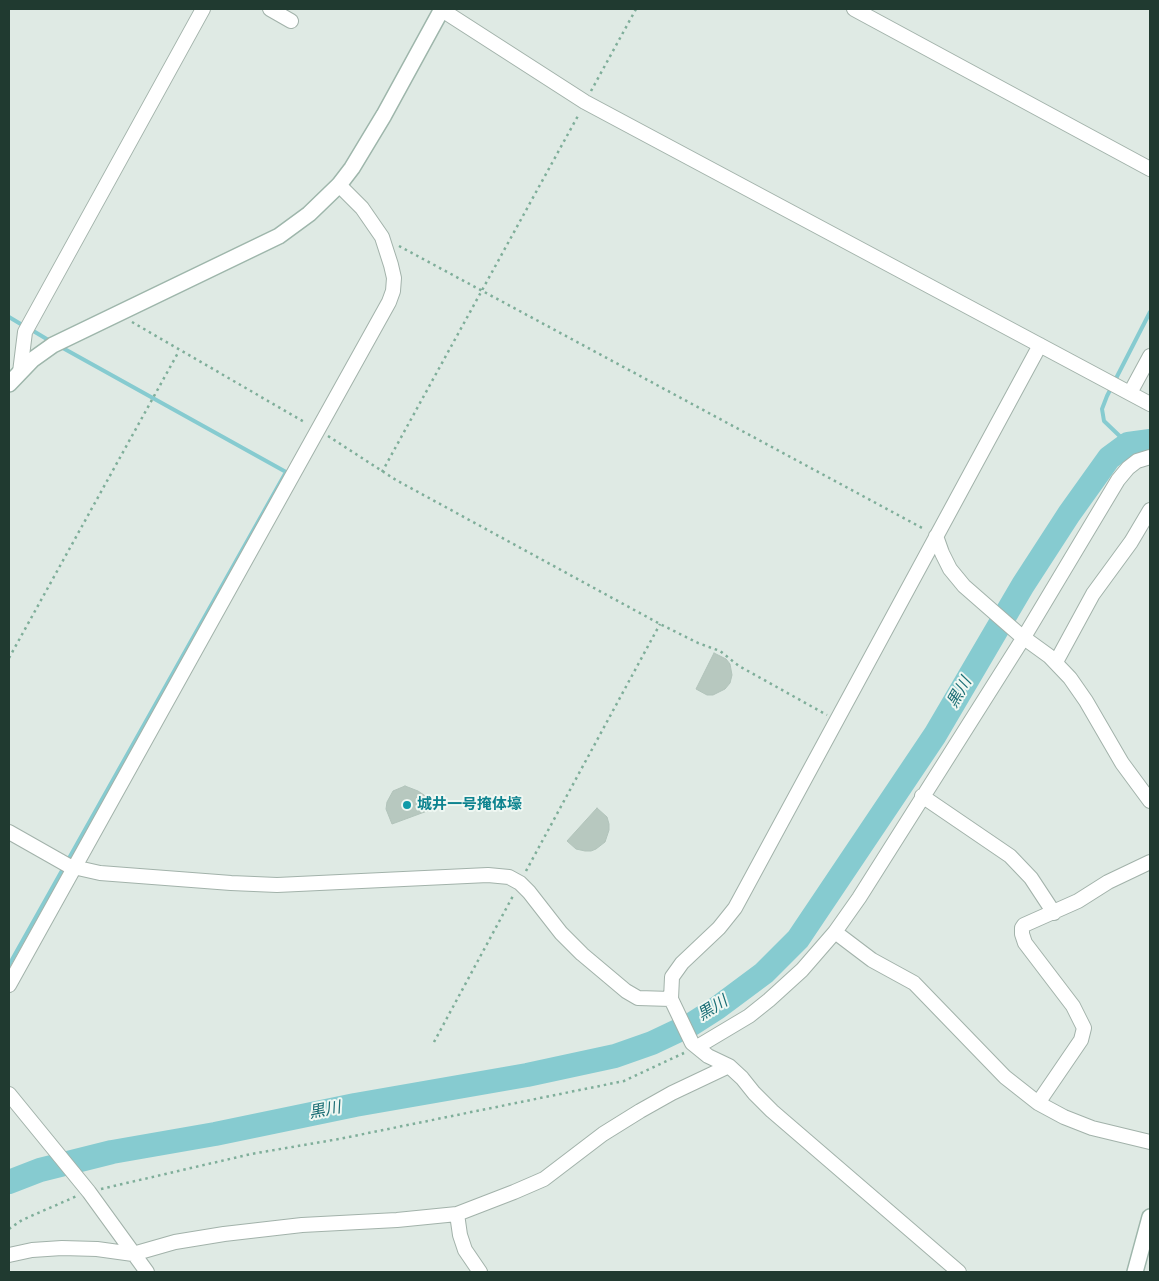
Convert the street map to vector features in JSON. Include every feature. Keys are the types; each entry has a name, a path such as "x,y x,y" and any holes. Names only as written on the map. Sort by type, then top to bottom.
{"street":[{"path":"20,372 25,332 203,9"},
{"path":"270,9 291,21"},
{"path":"9,384 32,360 53,345 279,236 309,214 339,185 352,168 380,123 442,9 585,102 1150,404"},
{"path":"854,9 1150,169"},
{"path":"9,985 390,302 394,278 382,237 362,208 339,185"},
{"path":"959,1272 772,1111 729,1066 708,1056 694,1045 672,1002 672,977 682,963 719,928 735,908 1040,345"},
{"path":"1127,391 1150,356"},
{"path":"694,1045 749,1016 781,990 818,954 859,898 1118,480 1128,468 1150,457"},
{"path":"1056,662 1093,594 1131,542 1150,510"},
{"path":"936,536 950,569 964,586 1022,636 1056,662 1070,678 1086,701 1122,763 1150,801"},
{"path":"922,796 1010,856 1031,878 1054,913"},
{"path":"9,832 69,866 100,873 253,885 303,885 488,875 509,877 520,883 572,944 626,991 638,998 672,1002"},
{"path":"1038,1103 1080,1040 1084,1028 1073,1006 1025,943 1022,934 1024,925 1078,901 1108,882 1150,862"},
{"path":"835,932 872,960 914,983 1005,1077 1038,1103 1050,1111 1085,1126 1150,1142"},
{"path":"9,1254 62,1248 97,1249 133,1254 175,1242 266,1229 457,1214 544,1179 603,1134 640,1111 672,1093 729,1066"},
{"path":"9,1094 89,1192 147,1272"},
{"path":"457,1214 460,1236 465,1250 480,1272"},
{"path":"1135,1272 1150,1217"}],"path":[{"path":"382,472 636,9"},
{"path":"382,237 482,289 936,536"},
{"path":"117,313 319,430 382,472 660,624 698,643 720,651 739,666 836,720"},
{"path":"9,658 180,351"},
{"path":"434,1042 660,624"},
{"path":"9,1229 22,1220 89,1192 251,1154 339,1139 624,1081 694,1045"}],"building":[{"path":"714,653 726,659 730,664 732,675 730,683 725,689 713,695 707,695 696,689"},
{"name":"城井一号掩体壕","path":"405,786 424,795 430,810 392,824 386,809 387,802 393,791"},
{"path":"597,808 607,817 609,824 605,842 591,851 576,849 567,841"}],"waterway":[{"path":"1128,444 1104,421 1102,409 1150,312"},
{"path":"9,317 24,326"},
{"path":"30,329 50,341"},
{"path":"61,347 286,472 68,860"},
{"name":"黒川","path":"9,1182 40,1170 112,1152 215,1134 355,1105 527,1075 615,1056 652,1043 692,1024 717,1008 764,973 798,939 935,735 1023,585 1069,514 1109,458 1128,444 1150,441"},
{"path":"9,965 64,867"}],"place":[{"name":"城井一号掩体壕","path":"407,805"}]}
